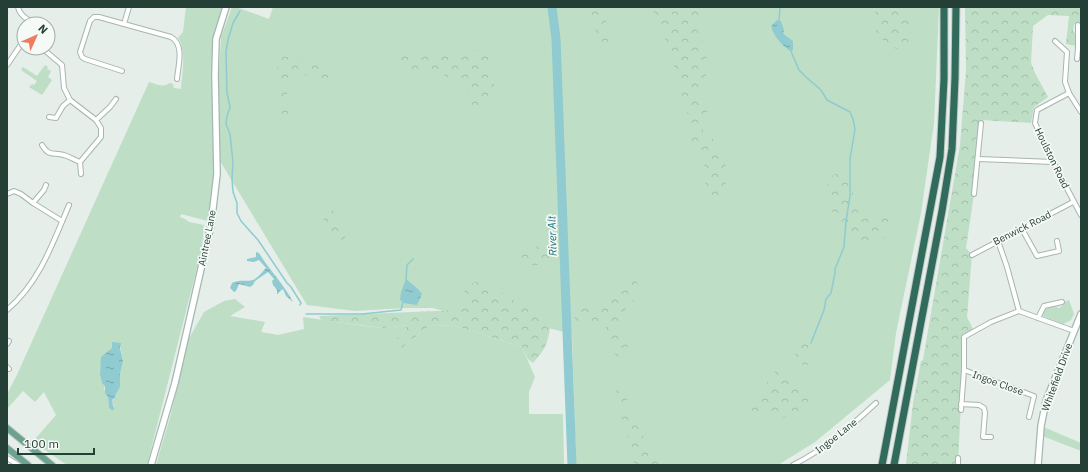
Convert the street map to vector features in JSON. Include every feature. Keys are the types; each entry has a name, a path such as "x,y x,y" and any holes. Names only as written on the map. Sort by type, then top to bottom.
{"highway":[{"path":"882,465 940,157 944,79 944,7"},
{"path":"895,465 952,149 956,7"}],"main road":[{"name":"Aintree Lane","path":"151,465 175,383 211,225 217,174 215,75 216,39 226,7"},
{"name":"Whitefield Drive","path":"1038,465 1041,426 1046,401 1081,314"},
{"path":"7,428 52,465"},
{"path":"7,448 28,465"}],"street":[{"path":"18,7 20,13 23,16"},
{"path":"124,24 129,7"},
{"path":"122,71 82,57 80,52 90,22 94,17 99,16 171,37 176,41 179,50 177,79"},
{"path":"1076,59 1079,49 1078,25"},
{"path":"1055,41 1067,52 1065,82 1069,93 1081,112"},
{"path":"7,65 16,52"},
{"path":"51,56 62,65 64,88 70,100 96,120 101,128 101,137 80,162 81,174"},
{"name":"Houlston Road","path":"1069,93 1037,110 1035,123 1053,162 1081,215"},
{"path":"96,120 116,99"},
{"path":"49,117 56,118 63,106 70,100"},
{"path":"974,194 981,123"},
{"path":"42,145 45,151 52,155 63,155 80,162"},
{"path":"978,159 1053,162"},
{"path":"33,203 44,190 46,185"},
{"path":"7,194 14,191 21,194 62,221"},
{"name":"Benwick Road","path":"972,255 1073,202"},
{"path":"7,310 24,293 42,267 69,206"},
{"path":"1022,229 1037,256 1059,251 1057,241"},
{"path":"998,241 1007,266 1019,311"},
{"path":"1038,318 1044,306 1062,302"},
{"path":"961,410 964,370 964,337 991,322 1019,311 1074,332"},
{"name":"Ingoe Close","path":"964,370 1034,396 1029,417"},
{"name":"Ingoe Lane","path":"793,465 811,456 829,443 876,403"},
{"path":"961,404 979,405 984,408 983,437 991,437"},
{"path":"7,458 18,465"},
{"path":"958,458 958,465"}],"green space":[{"path":"186,7 225,8 215,31 212,63 215,150 213,196 209,220 181,214 180,217 189,222 204,225 202,248 147,465 67,465 35,443 36,438 56,415 44,392 35,402 23,391 7,409 7,394 149,82 157,85 170,83 173,84 174,88 181,89 183,55 181,43 178,38 183,32","holes":["120,345 123,361 120,374 120,387 115,396 118,398 112,400 114,406 109,408 108,397 104,389 105,386 100,373 100,366 112,348"]},
{"path":"232,7 236,7 269,19 273,7 939,7 934,123 921,213 896,333 890,380 815,442 778,465 576,465 572,334 548,328 464,317 433,308 355,311 307,305 220,161 218,91 221,37"},
{"path":"589,7 599,7 609,27 608,48 603,52 598,48 598,39"},
{"path":"666,7 695,7 699,16 700,24 697,30 705,51 707,73 706,77 698,87 708,110 701,126 707,137 712,137 718,149 712,154 715,152 720,155 726,166 727,180 720,197 715,197 710,194 707,189 704,176 706,158 704,160 698,155 691,144 686,107 668,47 652,9 674,16"},
{"path":"874,7 909,7 913,16 910,51 888,47 876,31 876,15"},
{"path":"965,7 1081,7 1081,22 1074,24 1073,32 1078,33 1076,46 1066,44 1069,16 1048,15 1033,26 1031,63 1048,97 1034,107 1031,123 981,120 974,194 966,248 972,255 967,317 974,331 964,337 958,465 906,465 913,403 921,361 923,360 960,145 966,71"},
{"path":"488,49 491,54 491,64 494,77 493,89 486,102 474,111 470,110 468,94 452,80 442,74 406,67 401,64 398,59 401,53 404,52 444,55"},
{"path":"290,56 324,69 334,70 334,72 331,77 323,81 305,75 287,78 284,88 287,92 290,114 288,117 282,119 279,116 278,92 280,80 278,75 277,59 279,57"},
{"path":"45,65 48,67 47,69 51,71 48,77 52,80 42,95 29,87 32,84 34,85 37,81 21,70 23,67 37,76"},
{"path":"842,172 848,173 854,180 852,197 853,203 860,214 871,220 887,209 891,211 893,220 891,228 880,240 874,243 863,243 856,240 843,228 832,211 827,193 827,186 833,175"},
{"path":"327,205 333,210 345,235 345,239 342,242 335,240 321,215 320,209"},
{"path":"544,242 556,243 563,247 563,262 528,266 521,264 515,258 515,253 529,251"},
{"path":"634,275 638,290 637,295 623,314 621,320 628,351 626,356 621,358 612,351 605,326 579,324 575,320 574,313 580,308 605,303 626,280"},
{"path":"475,282 488,284 550,324 549,336 546,345 541,354 533,363 528,359 522,347 455,326 430,325 401,349 387,342 387,340 402,337 407,325 383,328 321,320 319,316 459,310 466,300 464,289"},
{"path":"235,299 245,307 230,316 265,322 261,332 278,335 304,329 303,317 383,328 407,325 402,337 401,349 430,325 455,326 522,347 535,377 529,392 529,414 563,414 564,465 156,465 171,414 187,342 204,312 224,301"},
{"path":"1069,300 1074,314 1071,320 1063,324 1043,316 1042,313 1048,308 1059,308 1064,304 1064,302"},
{"path":"802,339 816,345 807,366 797,363 795,347"},
{"path":"787,367 802,389 812,399 814,404 810,411 779,419 745,408 761,391 778,368"},
{"path":"623,384 626,385 630,391 627,401 628,411 645,439 652,457 661,465 634,465 632,451 614,394"},
{"path":"1041,426 1081,443 1081,451 1040,435"}],"water":[{"path":"777,20 781,21 784,30 783,33 793,41 793,50 790,51 774,34 771,26"},
{"path":"256,252 259,253 293,302 286,296 283,289 277,294 277,290 272,281 274,279 268,272 255,281 250,287 239,284 234,292 230,288 232,283 255,279 266,268 259,260 254,262 247,261 247,259 256,257"},
{"path":"406,279 422,294 417,305 404,303 400,300 401,292"},
{"path":"112,342 121,343 120,348 123,361 120,374 120,387 115,396 118,400 115,398 112,400 114,410 109,408 108,397 105,393 105,386 102,383 100,373 101,357 112,348"}],"waterway":[{"name":"River Alt","path":"552,7 556,39 572,465"},
{"path":"779,20 780,7"},
{"path":"240,11 233,23 226,52 227,93 230,107 226,124 230,134 233,162 233,192 237,203 237,213 241,221 258,240 291,287 301,303 300,305"},
{"path":"790,49 799,70 821,90 827,100 850,112 855,129 850,159 850,196 844,247 835,269 831,293 826,299 824,310 811,343"},
{"path":"406,280 407,265 413,259"},
{"path":"306,314 362,314 401,310 403,302"}]}
